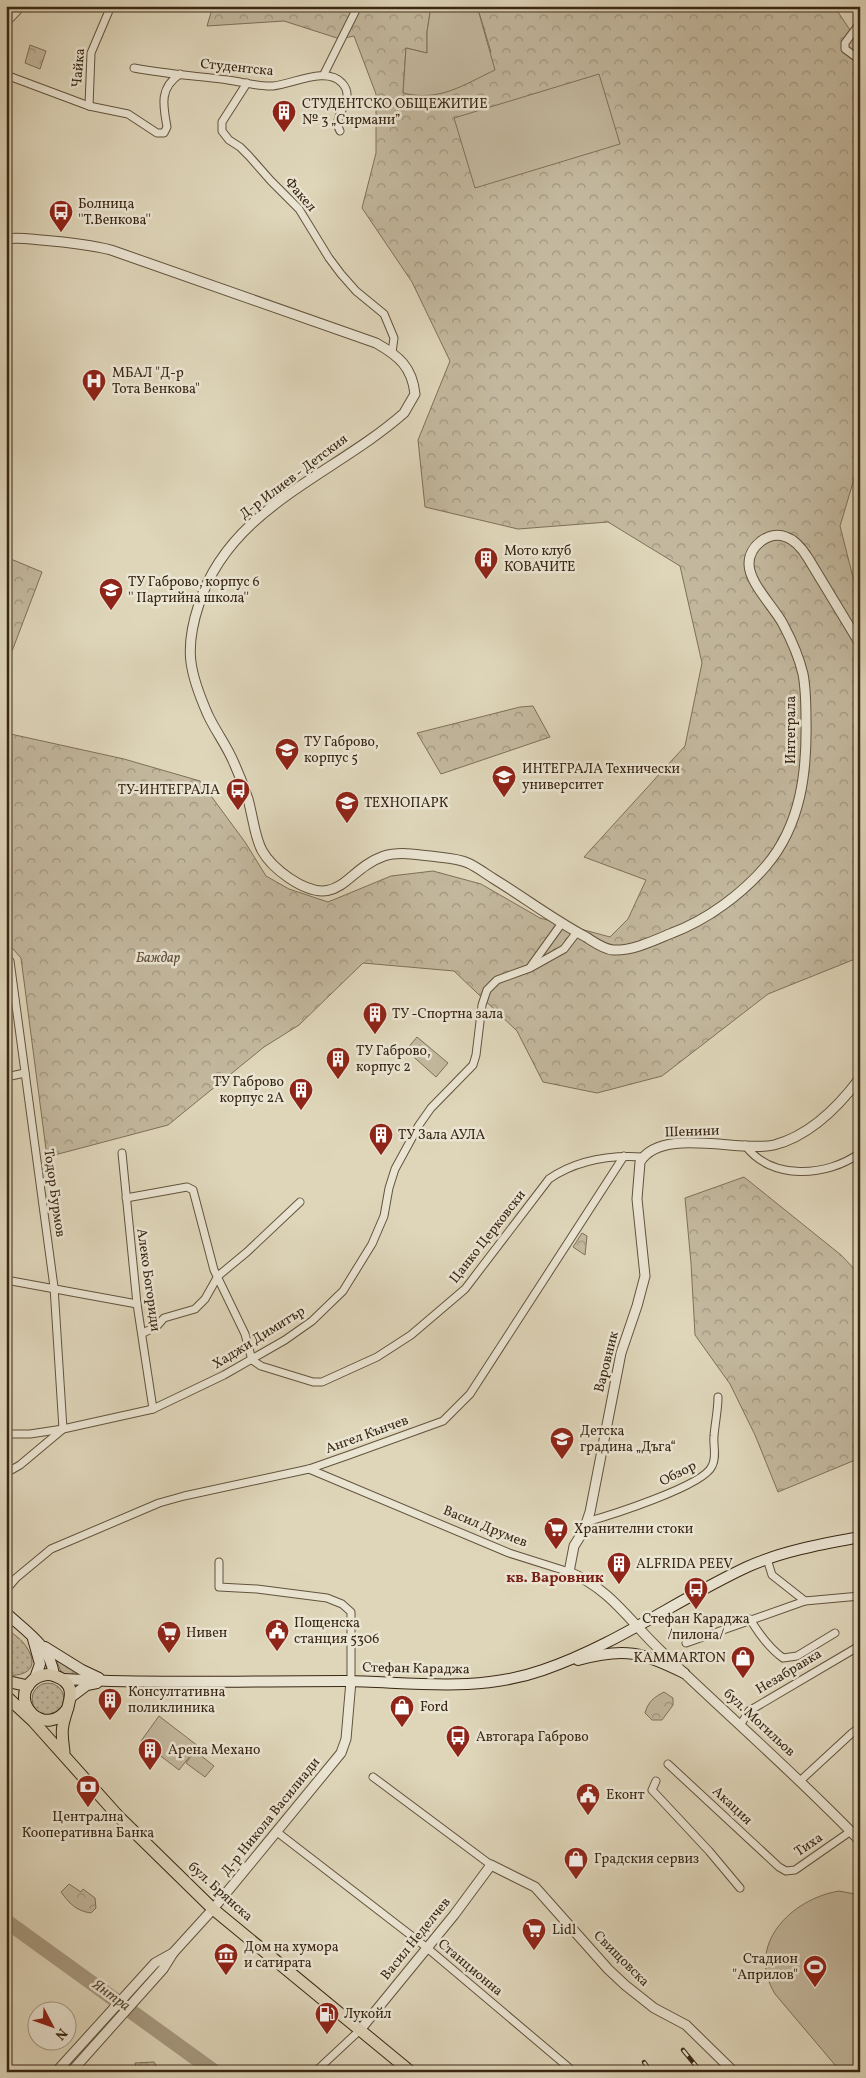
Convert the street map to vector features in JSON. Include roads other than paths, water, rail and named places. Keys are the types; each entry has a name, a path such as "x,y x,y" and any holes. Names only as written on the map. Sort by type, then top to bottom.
{"main road":[{"name":"Стефан Караджа","path":"58,1677 105,1681 351,1681 445,1686 475,1684 522,1676 544,1670 637,1627 663,1611 747,1567 767,1559 820,1544 860,1537"},
{"path":"6,1613 43,1646 82,1670 105,1681"},
{"path":"27,1708 25,1697 40,1664 33,1638"},
{"path":"43,1646 58,1677 68,1687 71,1697 63,1725 66,1755"},
{"path":"544,1670 603,1654 623,1652 648,1656 684,1673"},
{"path":"6,1681 32,1682 41,1676 58,1677"},
{"path":"71,1697 87,1685 105,1681"},
{"path":"6,1690 36,1717 66,1755"},
{"name":"бул. Брянска","path":"6,1696 66,1755 119,1817 213,1909 411,2072"},
{"path":"36,1717 46,1720 56,1719 68,1708"}],"street":[{"path":"6,23 22,6"},
{"name":"Чайка","path":"89,106 91,53 111,6"},
{"path":"340,131 337,127 338,118 347,102 347,90 342,82 324,74 358,6"},
{"path":"860,23 845,43 845,49 860,60"},
{"name":"Студентска","path":"134,68 272,86 324,74"},
{"path":"6,75 89,106 128,114 157,133 164,133 167,127 163,103 168,85 180,74"},
{"name":"Факел","path":"247,83 222,122 222,130 229,140 245,152 299,209 341,274 356,291 384,314 394,338 392,352"},
{"name":"Д-р Илиев - Детския","path":"6,239 21,238 62,241 89,244 111,250 376,343 392,352 405,365 413,380 415,394 410,406 398,418 260,516 221,556 205,587 192,628 190,645 192,675 215,730 235,766 248,800 256,837 262,852 274,867 290,879 310,889 329,891 341,886 368,866 386,856 408,854 466,862 577,932"},
{"name":"Интеграла","path":"577,932 607,950 614,950 649,942 687,927 712,912 738,892 762,871 782,846 798,804 806,764 805,695 800,662 784,626 750,572 749,558 754,547 765,539 781,535 800,546 860,644"},
{"path":"530,968 562,923"},
{"name":"Хаджи Димитър","path":"6,1434 30,1434 63,1429 153,1409 195,1391 252,1360 312,1321 343,1291 378,1233 384,1216 392,1176 415,1132 432,1108 473,1065 482,1005 487,990 498,980 530,968 564,949 577,932"},
{"name":"Тодор Бурмов","path":"10,961 54,1287 63,1429"},
{"path":"6,1077 25,1073"},
{"name":"Шенини","path":"642,1157 654,1148 674,1144 774,1145 808,1129 832,1109 860,1078"},
{"path":"745,1145 756,1158 794,1172 809,1172 823,1169 860,1153"},
{"name":"Алеко Богориди","path":"122,1153 137,1304 143,1333 153,1409"},
{"name":"Цанко Церковски","path":"252,1360 261,1366 313,1382 322,1382 377,1357 411,1335 465,1289 549,1179 560,1172 590,1161 624,1156 642,1157"},
{"name":"Ангел Кънчев","path":"6,1590 16,1578 51,1549 159,1503 310,1469 442,1421 463,1403 520,1319 624,1156"},
{"name":"Варовник","path":"570,1572 574,1546 590,1512 621,1353 645,1276 637,1199 638,1170 642,1157"},
{"path":"126,1198 187,1188 193,1190 214,1270 245,1334 252,1360"},
{"path":"143,1333 157,1326 164,1318 195,1309 205,1299 218,1276 247,1252 300,1202"},
{"path":"6,1280 54,1287 137,1304"},
{"name":"Обзор","path":"586,1522 648,1502 690,1483 710,1470 714,1461 718,1397"},
{"path":"6,1473 20,1465 63,1429"},
{"name":"Васил Друмев","path":"310,1469 509,1553 587,1579 627,1613 637,1627"},
{"path":"767,1559 772,1575 805,1601"},
{"path":"219,1562 218,1587 257,1589 327,1598 342,1604 351,1612 351,1681"},
{"path":"686,1643 805,1601 860,1596"},
{"path":"750,1619 760,1635 783,1658 796,1656 835,1633"},
{"name":"бул. Могильов","path":"637,1627 800,1780 860,1841"},
{"name":"Незабравка","path":"741,1724 749,1711 856,1648"},
{"name":"Д-р Никола Василиади","path":"71,2072 163,1970 173,1953 213,1909 341,1753 346,1739 351,1681"},
{"path":"800,1780 860,1728"},
{"name":"Акация","path":"668,1764 779,1867"},
{"path":"373,1777 491,1865"},
{"path":"656,1781 652,1790 709,1851 740,1888"},
{"name":"Тиха","path":"779,1867 786,1871 795,1870 850,1831"},
{"name":"Станционна","path":"277,1832 426,1947 574,2072"},
{"name":"Васил Неделчев","path":"360,2030 491,1865"},
{"name":"Свищовска","path":"491,1865 535,1887 608,1969 625,1985 654,2008 686,2025 734,2072"},
{"name":"Д-р Никола Василиади","path":"56,2072 155,1962 173,1953"},
{"path":"155,1962 163,1970"},
{"path":"315,2072 360,2030"}],"waterway":[{"name":"Янтра","path":"6,1921 215,2072"}],"railway":[{"path":"683,2050 701,2072"},
{"path":"644,2062 651,2072"}],"place":[{"name":"СТУДЕНТСКО ОБЩЕЖИТИЕ № 3 „Сирмани”","path":"284,133"},
{"name":"Болница ''Т.Венкова''","path":"61,233"},
{"name":"МБАЛ \"Д-р Тота Венкова\"","path":"94,402"},
{"name":"Мото клуб КОВАЧИТЕ","path":"486,580"},
{"name":"ТУ Габрово, корпус 6 '' Партийна школа''","path":"111,611"},
{"name":"ТУ Габрово, корпус 5","path":"287,771"},
{"name":"ИНТЕГРАЛА Технически университет","path":"504,798"},
{"name":"ТУ-ИНТЕГРАЛА","path":"238,811"},
{"name":"ТЕХНОПАРК","path":"347,824"},
{"name":"ТУ -Спортна зала","path":"375,1035"},
{"name":"ТУ Габрово, корпус 2","path":"338,1080"},
{"name":"ТУ Габрово корпус 2А","path":"301,1111"},
{"name":"ТУ Зала АУЛА","path":"381,1156"},
{"name":"Детска градина „Дъга“","path":"562,1460"},
{"name":"Хранителни стоки","path":"556,1550"},
{"name":"ALFRIDA PEEV","path":"619,1585"},
{"name":"Стефан Караджа /пилона/","path":"696,1610"},
{"name":"Пощенска станция 5306","path":"277,1652"},
{"name":"Нивен","path":"169,1654"},
{"name":"KAMMARTON","path":"743,1679"},
{"name":"Консултативна поликлиника","path":"110,1721"},
{"name":"Ford","path":"402,1728"},
{"name":"Автогара Габрово","path":"458,1758"},
{"name":"Арена Механо","path":"150,1771"},
{"name":"Централна Кооперативна Банка","path":"88,1808"},
{"name":"Еконт","path":"588,1816"},
{"name":"Градския сервиз","path":"576,1880"},
{"name":"Lidl","path":"534,1951"},
{"name":"Дом на хумора и сатирата","path":"226,1976"},
{"name":"Стадион \"Априлов\"","path":"815,1988"},
{"name":"Лукойл","path":"327,2035"}],"district":[{"name":"кв. Варовник","path":"555,1578"}],"park label":[{"name":"Баждар","path":"158,958"}]}
